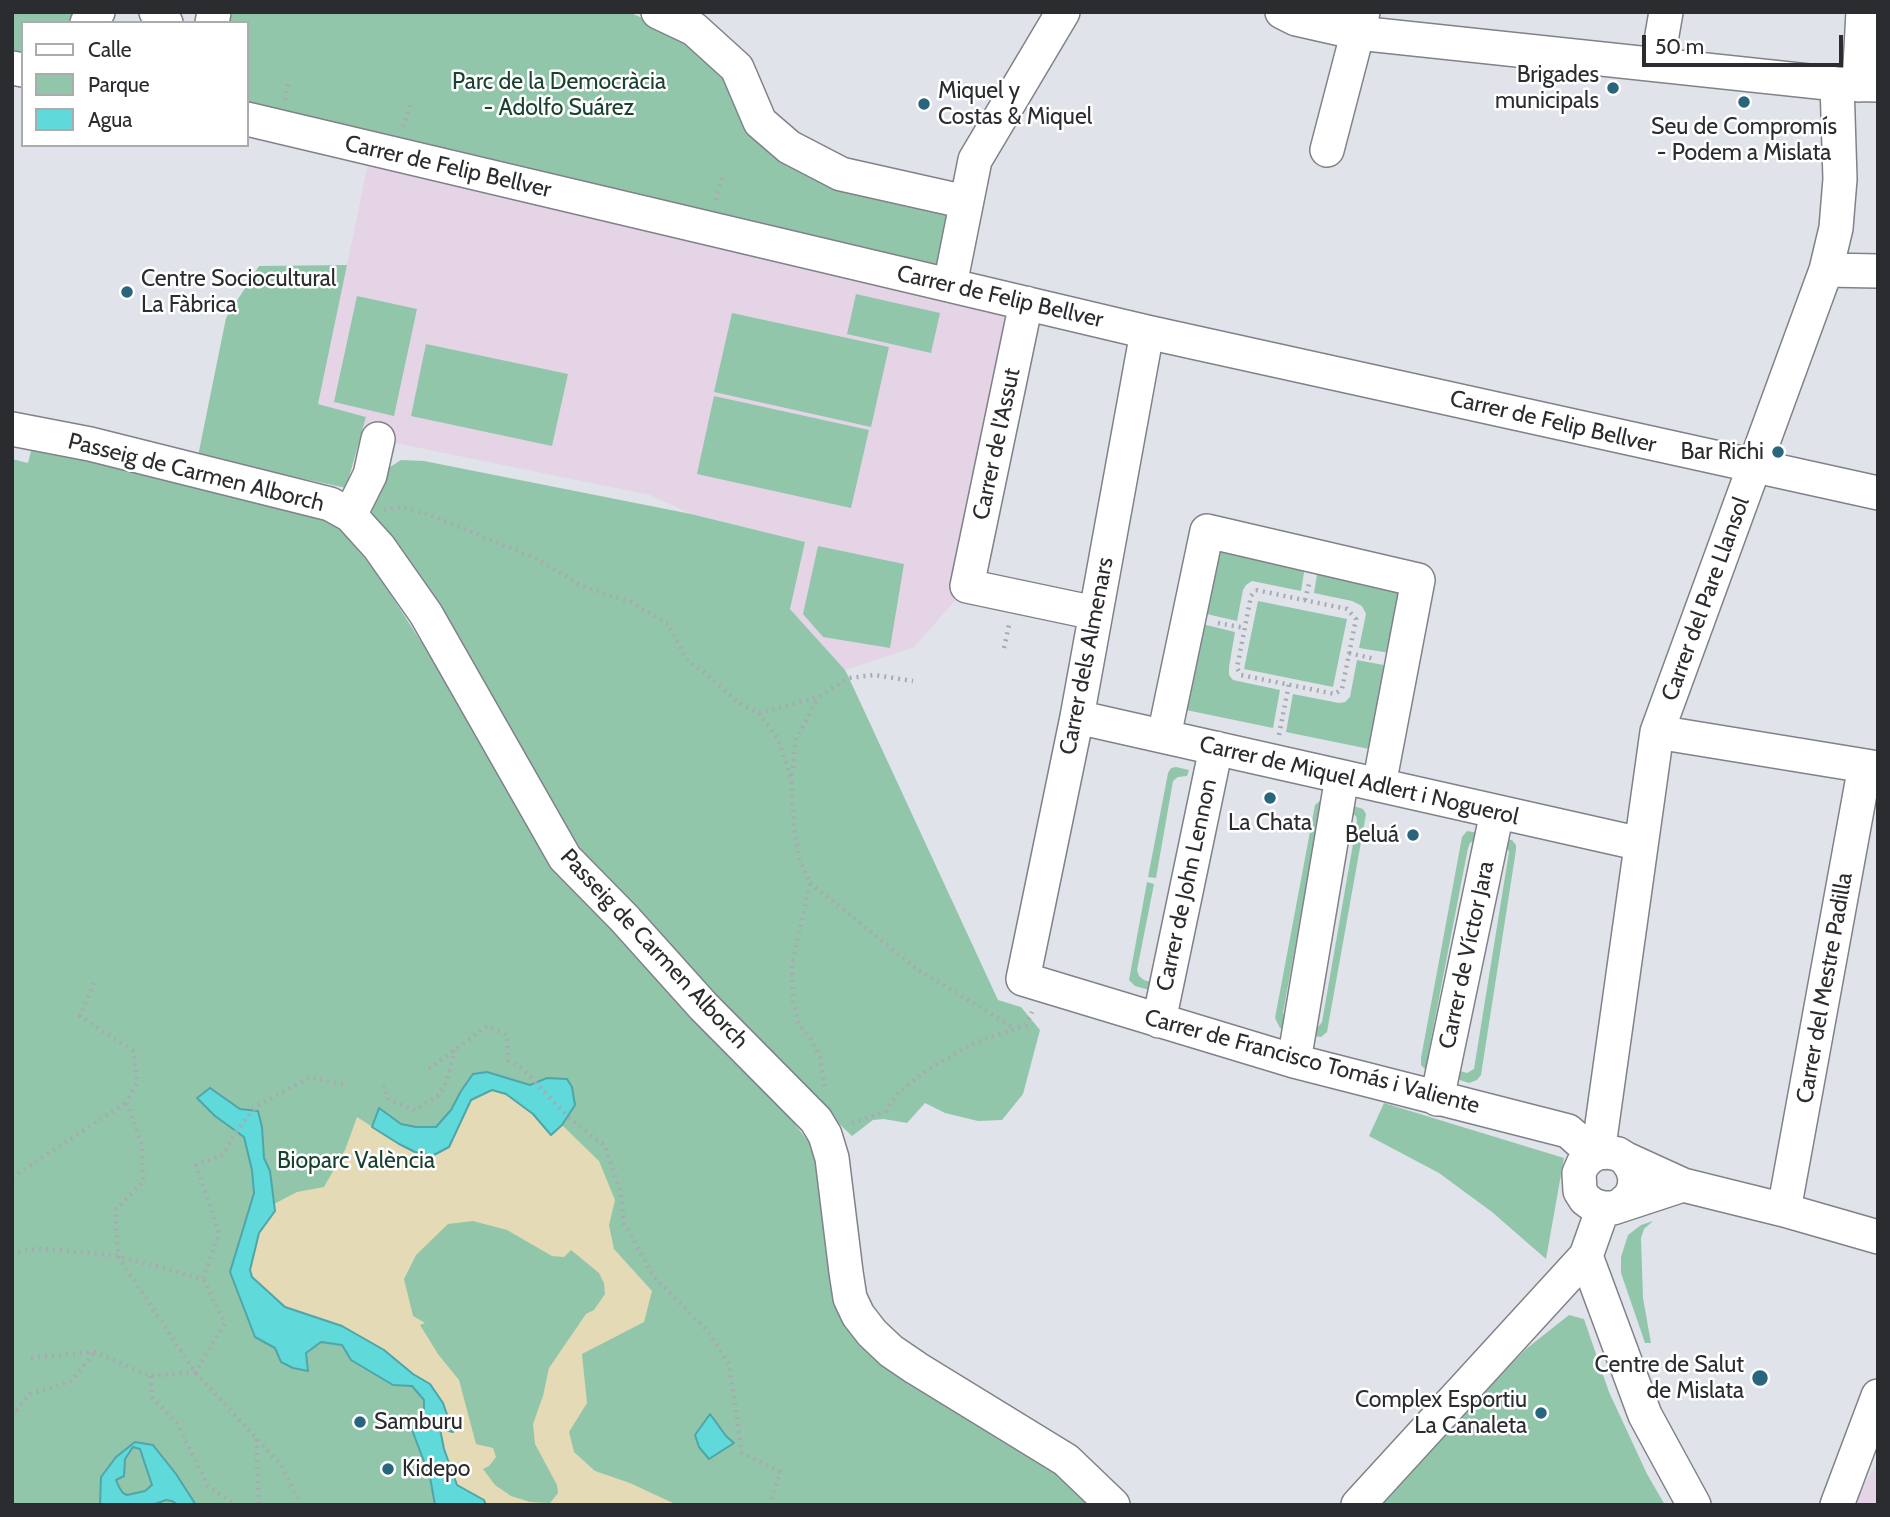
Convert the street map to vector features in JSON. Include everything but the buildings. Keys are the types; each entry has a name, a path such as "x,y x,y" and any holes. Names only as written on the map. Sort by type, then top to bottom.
{"street":[{"path":"658,12 694,29 737,68 760,122 789,147 841,174 966,202"},
{"path":"950,285 975,160 1063,12"},
{"path":"1282,12 1296,19 1361,22 1657,64 1858,85"},
{"path":"1657,64 1666,12"},
{"name":"Carrer del Pare Llansol","path":"1608,1149 1641,845 1657,732 1826,270 1836,228 1840,179 1858,85 1863,12"},
{"path":"1327,150 1361,22"},
{"name":"Carrer de Felip Bellver","path":"248,119 1147,332 1878,493"},
{"path":"1826,270 1878,271"},
{"name":"Carrer de l'Assut","path":"1026,303 968,586 1095,613"},
{"name":"Carrer dels Almenars","path":"1033,982 1095,613 1147,332"},
{"name":"Passeig de Carmen Alborch","path":"12,429 90,444 330,504 355,521 379,547 426,614 565,858 820,1127"},
{"path":"355,521 378,439"},
{"path":"1164,737 1207,531 1418,580 1379,785"},
{"name":"Carrer de Miquel Adlert i Noguerol","path":"1077,717 1641,845"},
{"path":"1657,732 1872,767"},
{"name":"Carrer de John Lennon","path":"1159,1021 1216,748"},
{"name":"Carrer del Mestre Padilla","path":"1784,1210 1872,767"},
{"path":"1294,1061 1342,777"},
{"name":"Carrer de Víctor Jara","path":"1437,1098 1497,812"},
{"name":"Carrer de Francisco Tomás i Valiente","path":"1033,982 1294,1061 1568,1131 1684,1185 1878,1237"},
{"path":"820,1127 832,1158 850,1298 858,1315 891,1351 1066,1460 1113,1505"},
{"path":"1358,1505 1586,1256 1612,1206 1630,1197 1634,1188 1633,1168 1608,1149 1583,1164 1578,1183 1585,1199 1593,1205 1612,1206 1684,1185"},
{"path":"1586,1256 1645,1416 1693,1505"},
{"path":"1837,1505 1878,1396"}],"path":[{"path":"400,138 411,104"},
{"path":"715,208 722,176"},
{"path":"355,521 381,511 402,507 425,513 534,558 582,586 631,602 668,624 688,662 739,702 759,713 778,739 791,779"},
{"path":"1256,590 1347,609 1356,619 1342,689 1335,694 1289,684 1241,675 1237,668 1251,596 1256,590"},
{"path":"759,713 818,697 849,678 875,675 913,681"},
{"path":"1279,736 1289,684"},
{"path":"818,697 796,739 791,779 799,858 810,883 918,970 1016,1029"},
{"path":"810,883 792,964 793,1001 799,1025 811,1039 820,1057 826,1085 820,1127 886,1111 897,1095 928,1069 974,1043 1027,1026 1033,982"},
{"path":"12,1177 127,1102 137,1083 133,1051 80,1016 94,983"},
{"path":"429,1069 487,1026 507,1035 508,1060 523,1069 569,1118 605,1146 621,1194 624,1223 654,1277 707,1330 729,1364 742,1453 780,1472 770,1505"},
{"path":"383,1085 389,1100 415,1110 439,1095 446,1083 455,1050"},
{"path":"195,1372 225,1323 203,1279 219,1233 196,1166 224,1154 235,1133 256,1106 311,1077 344,1085"},
{"path":"127,1102 142,1146 143,1182 115,1210 118,1256 195,1372 281,1465 301,1505"},
{"path":"12,1255 23,1250 47,1249 118,1256 203,1279"},
{"path":"31,1358 95,1352 150,1376 195,1372"},
{"path":"12,1416 30,1394 71,1381 95,1352"},
{"path":"150,1376 152,1397 177,1423 208,1486 236,1505"},
{"path":"256,1438 259,1505"}],"shaded area":[{"path":"368,164 1005,315 955,601 914,647 845,670 790,609 804,542 691,514 650,495 361,436 366,417 318,404"},
{"path":"1878,1461 1878,1505 1857,1505 1860,1492"}],"green space":[{"path":"12,12 78,12 71,21 21,21 21,61 12,59"},
{"name":"Parc de la Democràcia - Adolfo Suárez","path":"221,12 629,12 712,50 764,140 955,215 942,269 248,110 248,21 218,21"},
{"path":"347,265 318,404 366,417 346,488 198,456 226,318 259,266"},
{"path":"856,294 940,313 931,353 847,334"},
{"path":"357,296 417,309 394,416 334,402"},
{"path":"732,313 889,347 871,427 714,392"},
{"path":"426,344 568,374 552,446 411,416"},
{"path":"714,396 869,430 851,508 697,474"},
{"name":"Bioparc València","path":"33,443 333,519 377,573 592,908 809,1142 817,1160 832,1283 1063,1473 1097,1505 12,1505 12,459 28,463"},
{"path":"401,460 424,461 691,514 805,542 790,609 845,670 998,1000 1021,1007 1040,1030 1023,1094 1002,1120 978,1121 945,1113 925,1103 907,1123 873,1120 852,1136 576,845 380,534 370,507 381,473"},
{"path":"1214,538 1306,560 1301,591 1252,581 1243,590 1237,621 1198,612"},
{"path":"818,546 904,564 890,648 823,637 803,614"},
{"path":"1319,562 1410,584 1396,654 1359,648 1366,614 1362,606 1352,601 1314,593"},
{"path":"1258,601 1347,619 1333,687 1244,669"},
{"path":"1198,623 1235,632 1229,667 1229,675 1233,680 1280,690 1273,728 1186,710 1182,704"},
{"path":"1357,660 1394,667 1374,750 1286,732 1293,694 1345,702 1350,697"},
{"path":"1171,768 1189,770 1187,776 1173,781 1156,878 1148,877 1168,773"},
{"path":"1322,799 1283,1013 1293,1031 1280,1028 1275,1018 1315,805"},
{"path":"1348,804 1363,809 1366,814 1327,1032 1321,1037 1307,1035 1322,1022 1357,821 1356,816 1347,811"},
{"path":"1467,831 1484,834 1482,842 1473,841 1468,848 1428,1055 1441,1074 1426,1070 1421,1065 1421,1058 1462,837"},
{"path":"1497,838 1512,840 1516,850 1481,1075 1469,1083 1454,1078 1457,1070 1467,1073 1474,1069 1509,852 1507,848 1496,845"},
{"path":"1147,882 1154,884 1137,970 1144,980 1167,987 1171,996 1135,986 1129,980"},
{"path":"1384,1103 1564,1158 1546,1259 1492,1212 1439,1173 1369,1136"},
{"path":"1653,1221 1644,1229 1641,1238 1643,1298 1651,1343 1645,1343 1621,1273 1621,1257 1628,1235 1641,1225"},
{"name":"Complex Esportiu La Canaleta","path":"1569,1315 1584,1319 1609,1392 1647,1474 1665,1505 1378,1505 1526,1349"}],"sand":[{"path":"492,1090 506,1094 533,1114 551,1134 562,1125 599,1161 615,1200 609,1225 614,1249 652,1291 644,1322 582,1354 587,1403 569,1432 574,1452 595,1471 630,1483 677,1505 486,1505 484,1500 457,1485 444,1449 440,1428 452,1432 430,1384 384,1350 342,1326 285,1307 252,1277 250,1271 259,1233 275,1211 274,1204 297,1192 324,1187 345,1150 357,1117 415,1152 449,1147 471,1100","holes":["473,1221 507,1230 552,1256 564,1257 571,1250 599,1273 604,1283 605,1294 594,1310 586,1314 549,1368 533,1424 535,1444 557,1485 558,1493 550,1503 530,1502 511,1496 495,1485 483,1469 496,1457 493,1448 476,1444 459,1380 420,1325 425,1323 413,1316 404,1279 416,1255 448,1224"]}],"water":[{"path":"487,1072 530,1085 547,1078 567,1079 572,1087 575,1105 562,1125 551,1135 533,1114 506,1094 492,1090 471,1100 449,1147 432,1156 415,1152 372,1127 379,1108 401,1124 436,1127 451,1110 473,1074"},
{"path":"210,1088 240,1109 258,1111 262,1127 264,1158 270,1171 275,1211 259,1233 250,1270 252,1277 285,1307 342,1326 384,1350 430,1384 443,1403 453,1432 440,1429 457,1485 484,1500 486,1505 435,1505 430,1477 412,1430 424,1417 424,1400 412,1386 393,1385 351,1360 342,1345 321,1342 306,1353 308,1371 281,1362 275,1348 255,1337 230,1272 254,1193 252,1170 244,1137 215,1116 197,1098"},
{"path":"710,1414 734,1443 709,1459 699,1447 695,1435"},
{"path":"135,1442 153,1445 196,1505 178,1505 166,1500 152,1505 100,1505 101,1477 116,1457","holes":["133,1447 140,1449 152,1485 145,1491 127,1495 116,1480 124,1476 125,1459"]}],"place":[{"name":"Brigades municipals","path":"1613,88"},
{"name":"Seu de Compromís - Podem a Mislata","path":"1744,102"},
{"name":"Miquel y Costas & Miquel","path":"924,104"},
{"name":"Centre Sociocultural La Fàbrica","path":"127,292"},
{"name":"Bar Richi","path":"1778,452"},
{"name":"La Chata","path":"1270,798"},
{"name":"Beluá","path":"1413,835"},
{"name":"Centre de Salut de Mislata","path":"1760,1378"},
{"name":"Complex Esportiu La Canaleta","path":"1541,1413"},
{"name":"Samburu","path":"360,1422"},
{"name":"Kidepo","path":"388,1469"}]}
